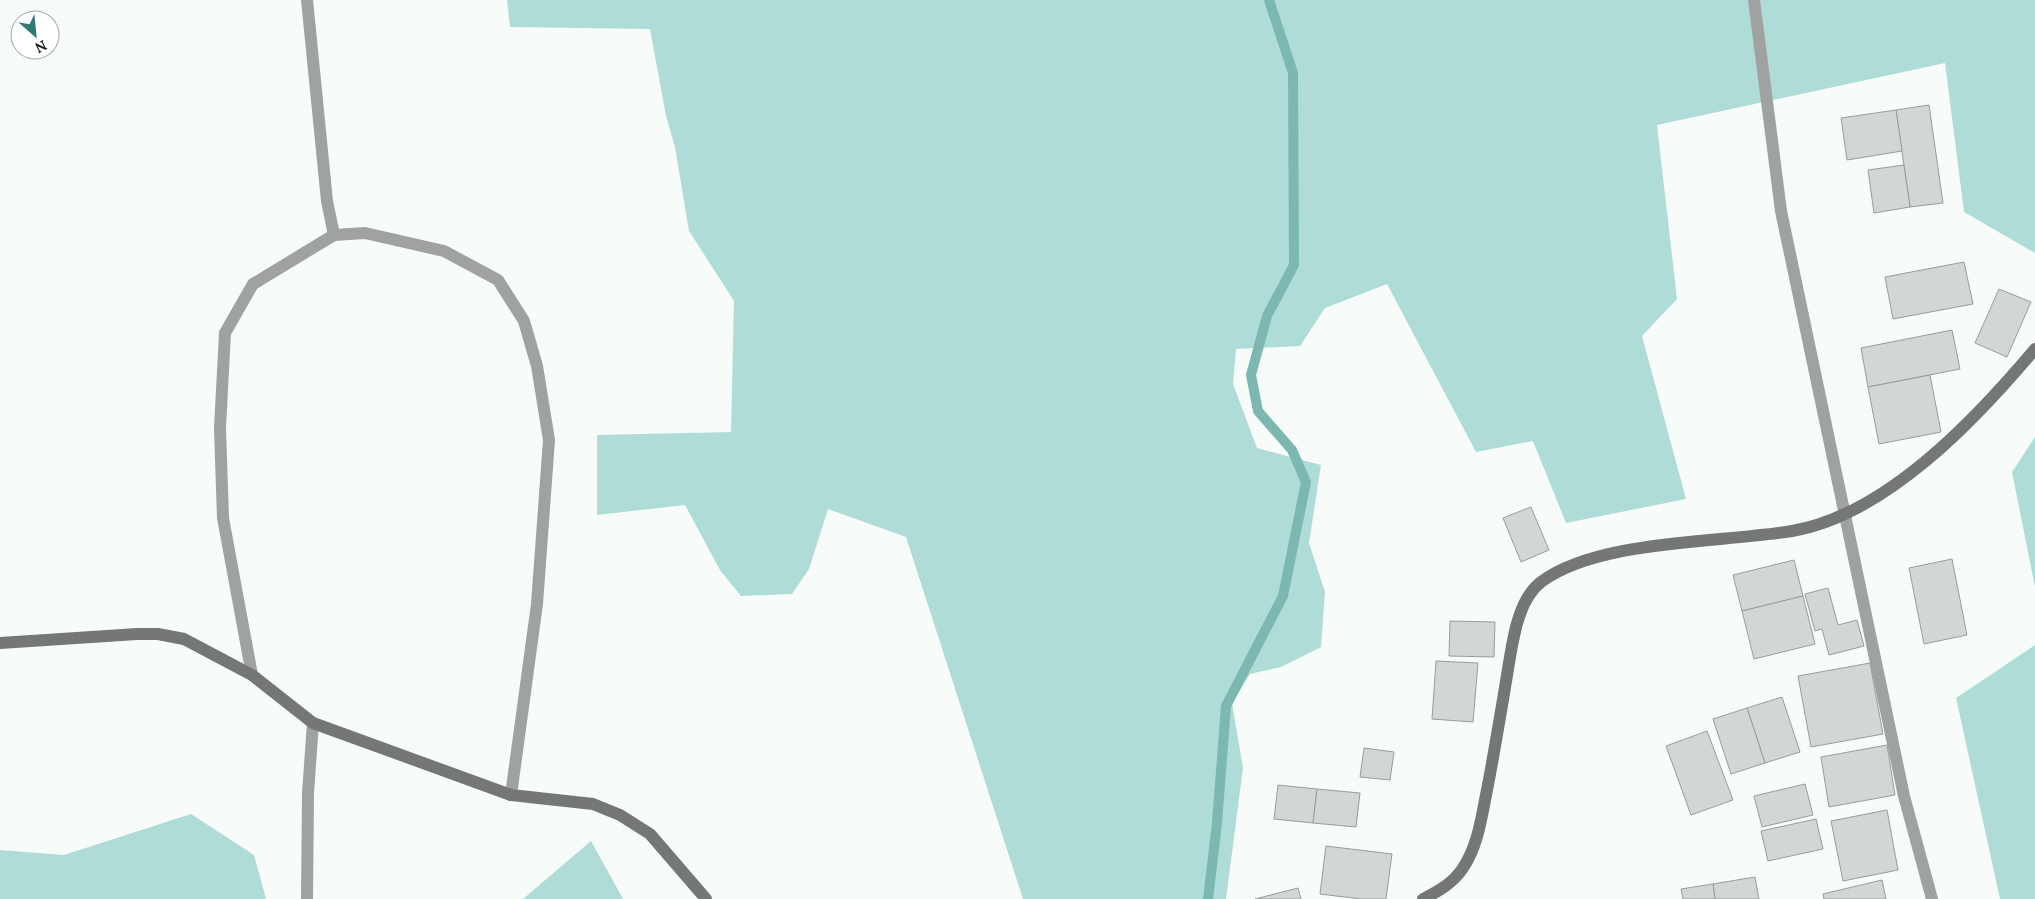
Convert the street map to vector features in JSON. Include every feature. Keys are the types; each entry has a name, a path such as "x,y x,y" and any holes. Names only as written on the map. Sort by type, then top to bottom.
{"street":[{"path":"306,0 327,201 334,235"},
{"path":"1754,0 1781,211 1904,796 1932,899"},
{"path":"252,675 223,518 220,428 225,333 253,284 334,235 365,233 444,252 498,280 524,321 537,366 549,440 536,604 511,795"},
{"path":"1424,899 1450,883 1463,869 1472,850 1480,825 1496,744 1515,631 1524,606 1540,583 1578,564 1630,550 1794,531 1845,516 1925,462 2006,384 2035,349"},
{"path":"0,643 158,634 184,639 252,675 313,723 511,795 593,804 620,815 650,834 706,899"},
{"path":"307,899 308,793 313,723"}],"shaded area":[{"path":"507,0 2035,0 2035,253 1964,212 1945,63 1657,125 1677,299 1642,336 1686,499 1566,523 1533,441 1476,452 1387,284 1325,308 1300,346 1236,349 1233,384 1257,448 1321,465 1309,543 1325,592 1321,647 1281,667 1250,674 1232,703 1243,768 1226,899 1023,899 906,537 828,509 809,569 792,594 741,596 720,570 685,505 597,515 597,435 731,432 734,301 689,231 675,147 666,116 650,29 510,27"},
{"path":"2035,437 2035,587 2012,472"},
{"path":"2035,645 2035,899 2000,899 1956,698"},
{"path":"191,814 254,855 266,899 0,899 0,850 64,855"},
{"path":"591,841 623,899 523,899"}],"building":[{"path":"1929,105 1943,203 1910,207 1896,110"},
{"path":"1896,110 1902,151 1847,160 1841,118"},
{"path":"1904,165 1910,207 1874,213 1868,170"},
{"path":"1964,262 1973,304 1893,319 1885,277"},
{"path":"1999,289 2031,302 2007,357 1975,343"},
{"path":"1952,330 1960,369 1868,387 1861,348"},
{"path":"1930,375 1941,432 1879,444 1868,387"},
{"path":"1531,507 1549,550 1521,562 1503,518"},
{"path":"1952,559 1967,635 1924,644 1909,568"},
{"path":"1794,560 1803,596 1742,611 1733,575"},
{"path":"1828,588 1838,625 1857,620 1864,646 1829,655 1822,629 1815,631 1805,594"},
{"path":"1803,596 1815,644 1754,659 1742,611"},
{"path":"1450,621 1495,622 1494,657 1449,656"},
{"path":"1436,661 1478,663 1473,722 1432,719"},
{"path":"1870,663 1883,734 1811,747 1798,676"},
{"path":"1782,697 1800,752 1765,763 1747,708"},
{"path":"1747,708 1765,763 1731,774 1713,719"},
{"path":"1707,731 1733,800 1691,815 1666,746"},
{"path":"1887,745 1895,795 1829,807 1821,757"},
{"path":"1364,748 1394,752 1390,780 1360,777"},
{"path":"1805,784 1813,815 1762,827 1754,796"},
{"path":"1278,785 1317,789 1313,823 1274,819"},
{"path":"1317,789 1360,793 1356,827 1313,823"},
{"path":"1887,810 1898,870 1843,881 1831,821"},
{"path":"1816,819 1823,849 1768,861 1761,831"},
{"path":"1326,846 1392,854 1386,899 1361,899 1320,894"},
{"path":"1755,877 1759,899 1715,899 1713,884"},
{"path":"1882,880 1886,899 1824,899 1823,894"},
{"path":"1713,884 1715,899 1683,899 1681,889"},
{"path":"1298,888 1301,899 1255,899"}],"waterway":[{"path":"1208,899 1217,823 1226,706 1283,596 1306,482 1292,450 1258,411 1251,375 1267,316 1294,265 1293,73 1269,0"}]}
